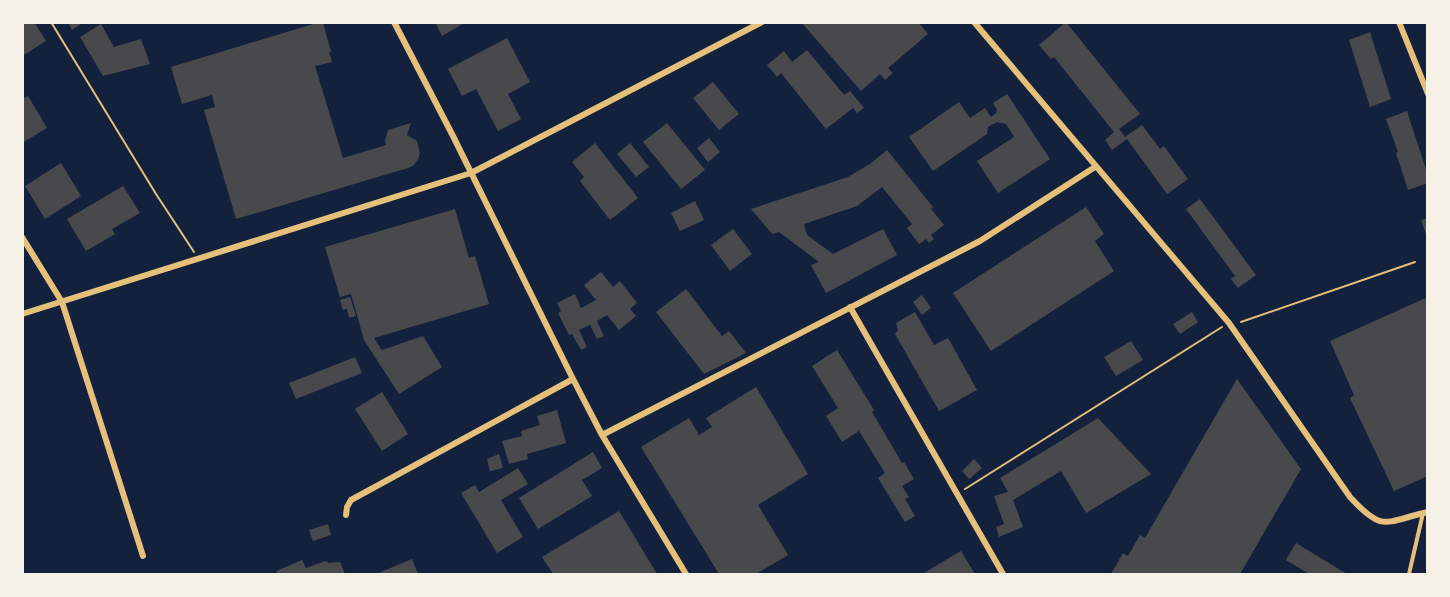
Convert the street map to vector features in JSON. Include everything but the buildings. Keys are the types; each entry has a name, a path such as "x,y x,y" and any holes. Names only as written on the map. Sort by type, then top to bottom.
{"street":[{"path":"394,22 602,435 686,574"},
{"path":"22,314 471,173 762,22"},
{"path":"974,22 1229,323 1350,497 1367,516 1384,523 1426,512"},
{"path":"1399,22 1428,94"},
{"path":"602,435 980,241 1095,167"},
{"path":"22,237 62,302 143,556"},
{"path":"850,308 1003,574"},
{"path":"346,515 351,500 573,379"}],"lane":[{"path":"1409,574 1426,512"}],"path":[{"path":"51,22 156,194 198,258"},
{"path":"958,494 1229,323 1245,322 1415,262"}]}
